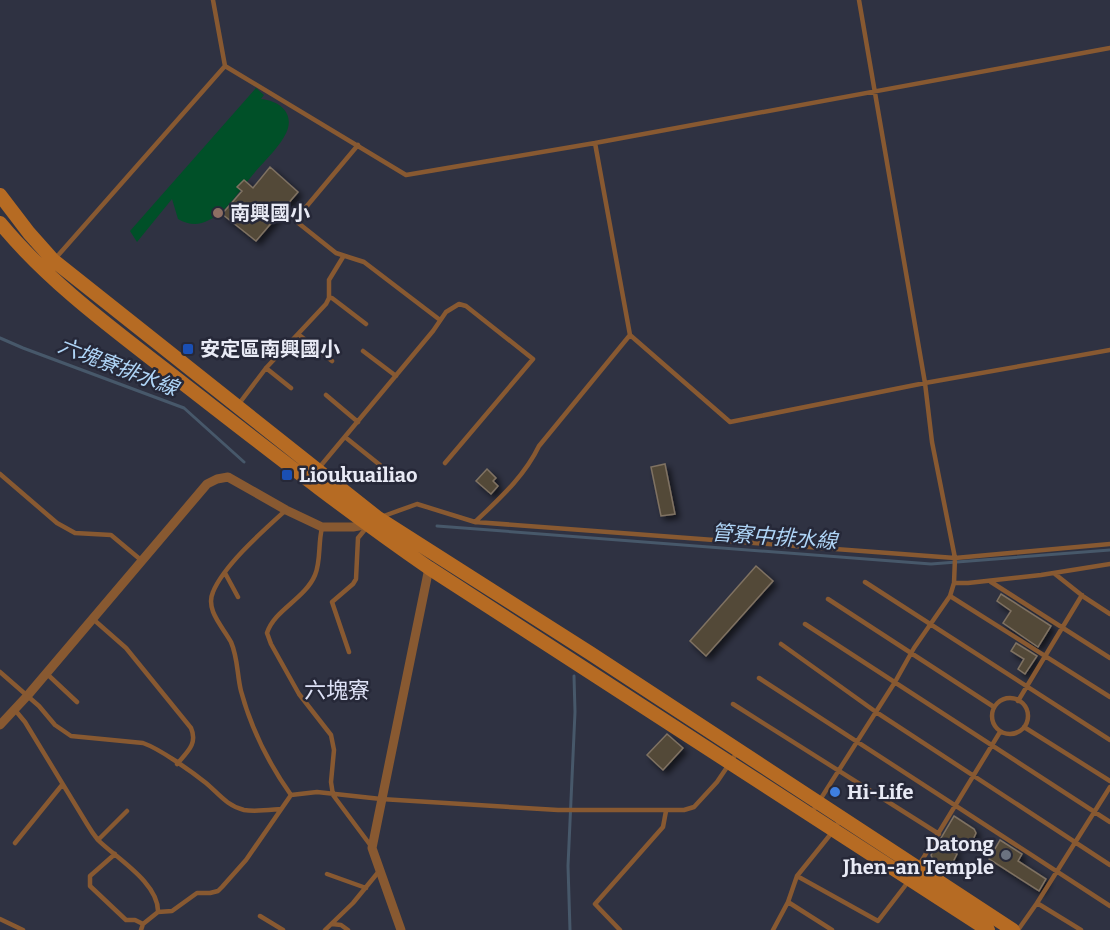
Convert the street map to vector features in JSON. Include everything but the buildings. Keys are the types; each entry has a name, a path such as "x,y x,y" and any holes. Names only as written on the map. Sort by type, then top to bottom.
{"main road":[{"path":"0,195 29,233 64,289 151,359 373,522 429,568 735,757"},
{"path":"0,223 17,243 237,407 317,470 373,522 914,874 988,930"},
{"path":"914,874 1016,930"}],"street":[{"path":"0,725 207,484 228,477 286,510 322,527 373,522"},
{"path":"401,930 372,849 429,568"}],"lane":[{"path":"213,0 225,66 406,175 595,143 1110,48"},
{"path":"814,808 950,596 954,583 955,558 932,442 925,384 859,0"},
{"path":"49,265 225,66"},
{"path":"595,143 630,335 730,422 1110,350"},
{"path":"358,145 296,219 324,245 343,257 364,261 440,320"},
{"path":"237,407 266,368 326,304 329,280 343,257"},
{"path":"328,298 332,298 366,324"},
{"path":"317,470 446,312 459,304 466,306 533,359 445,463"},
{"path":"298,334 332,361"},
{"path":"475,522 514,483 531,461 538,446 630,335"},
{"path":"363,351 396,376"},
{"path":"266,368 291,388"},
{"path":"326,395 358,422"},
{"path":"345,437 380,465"},
{"path":"0,474 57,523 75,533 111,536 141,560"},
{"path":"349,652 332,602 356,579 357,538 373,522 417,504 475,522 955,558 1110,544"},
{"path":"286,510 225,573 212,594 212,607 218,622 231,642 241,689 249,713 277,775 291,795"},
{"path":"322,527 315,575 302,595 273,620 267,633 300,694 331,735 334,750 331,782 333,795 372,849"},
{"path":"954,583 1055,574 1110,564"},
{"path":"225,573 238,597"},
{"path":"1055,574 1110,614"},
{"path":"990,581 1110,658"},
{"path":"865,582 1110,740"},
{"path":"1018,701 1082,595"},
{"path":"950,596 1110,697"},
{"path":"828,599 994,707"},
{"path":"92,618 126,648 191,728 194,736 193,745 177,764"},
{"path":"805,624 1110,822"},
{"path":"781,644 876,712 1110,865"},
{"path":"0,672 28,695 55,725 71,736 143,743 154,747 236,807 255,811 281,809"},
{"path":"46,673 77,702"},
{"path":"759,678 1110,906"},
{"path":"1008,698 1018,701 1023,704 1027,713 1024,727 1010,734 1000,732 994,724 992,715 994,707 1000,701 1008,698"},
{"path":"733,704 939,834"},
{"path":"15,710 26,722 62,785 98,840 115,854 156,897 158,912"},
{"path":"1024,727 1110,781"},
{"path":"797,876 878,921 914,874 1000,732"},
{"path":"115,854 90,876 90,886 126,920 135,920 142,927 158,912 172,910 197,893 218,891 246,860 291,795 317,792 381,799 565,810 666,810 694,807 735,757"},
{"path":"15,843 62,785"},
{"path":"1016,930 1037,903 1110,787"},
{"path":"620,930 595,904 663,827 666,810"},
{"path":"98,840 127,811"},
{"path":"773,930 788,902 797,876 837,824"},
{"path":"325,930 366,888 380,870"},
{"path":"327,874 366,888"},
{"path":"788,902 832,930"},
{"path":"1037,903 1081,930"},
{"path":"260,916 283,930"},
{"path":"0,919 23,930"},
{"path":"332,924 340,925 348,930"}],"green space":[{"path":"256,88 264,95 261,99 281,106 288,116 288,129 277,147 232,201 215,217 197,224 182,221 178,219 172,199 137,242 130,231"}],"waterway":[{"name":"六塊寮排水線","path":"0,338 184,408 244,462"},
{"name":"管寮中排水線","path":"437,526 931,564 1110,550"},
{"path":"570,930 568,866 575,712 574,676"}],"place":[{"name":"南興國小","path":"218,213"},
{"name":"安定區南興國小","path":"188,349"},
{"name":"Lioukuailiao","path":"287,475"},
{"name":"Hi-Life","path":"835,792"},
{"name":"Datong Jhen-an Temple","path":"1006,855"}],"district":[{"name":"六塊寮","path":"337,690"}]}
